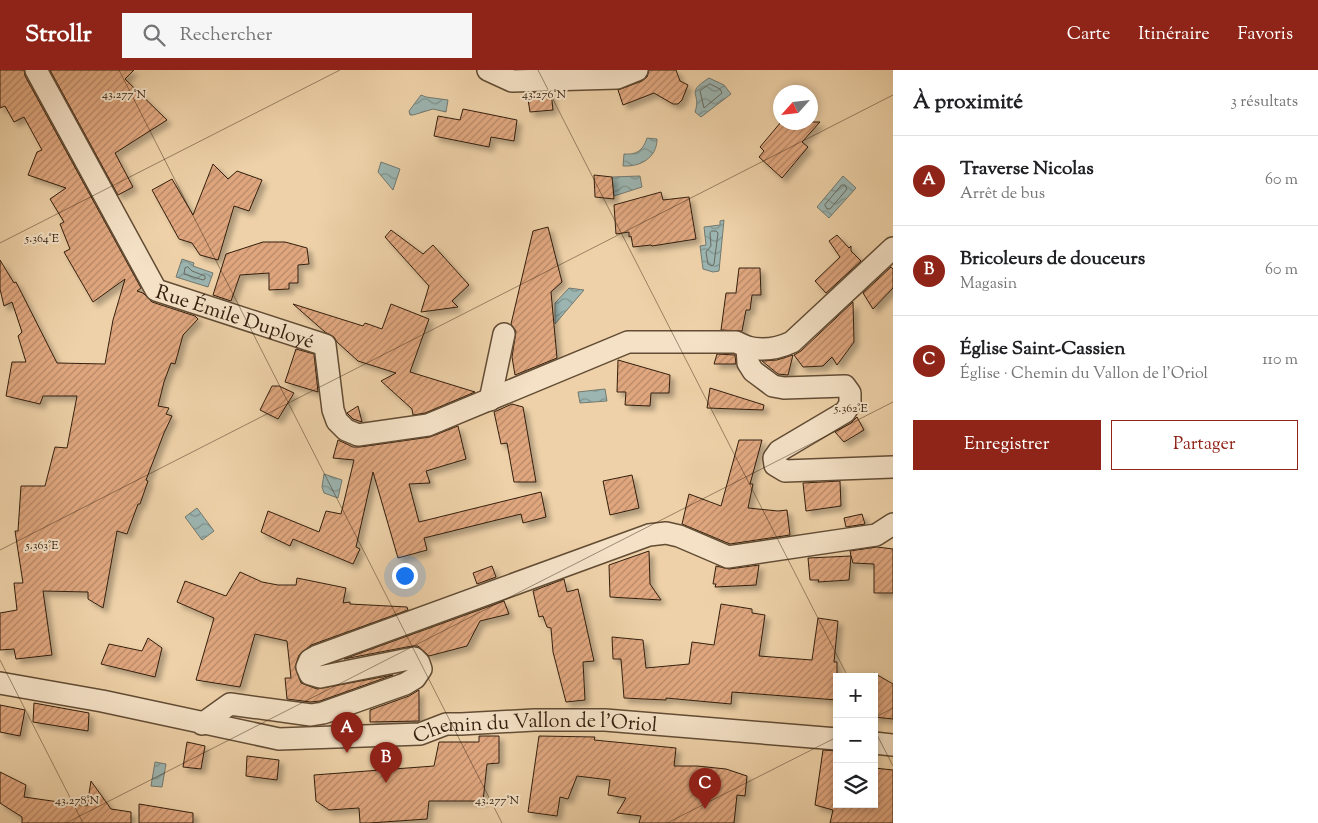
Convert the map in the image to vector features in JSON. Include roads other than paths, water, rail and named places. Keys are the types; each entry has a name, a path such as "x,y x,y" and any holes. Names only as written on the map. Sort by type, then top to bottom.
{"street":[{"name":"Rue Émile Duployé","path":"36,70 156,290 325,345 333,410 337,421 346,430 358,436 428,425 628,342 736,342 756,349 780,348 792,342 893,248"},
{"path":"488,70 512,81 617,78 637,70"},
{"path":"490,400 504,334"},
{"path":"746,347 748,363 753,371 773,386 784,388 844,386 850,393 850,404 846,412 779,450 774,458 776,465 786,471 893,467"},
{"path":"202,724 230,704 311,715 323,713 405,684 415,678 421,669 419,663 414,658 320,677 310,674 307,667 310,660 317,656 649,535 666,533 680,536 728,557 887,533"},
{"name":"Chemin du Vallon de l'Oriol","path":"0,683 102,702 278,739 420,734 446,724 560,720 605,720 833,739"},
{"path":"878,743 893,745"}],"water":[{"path":"709,78 724,85 731,94 701,117 695,112 697,101 695,91 697,87"},
{"path":"421,95 448,100 446,112 433,109 410,115 409,111"},
{"path":"647,138 657,139 651,156 641,163 623,166 624,154 632,154 638,151"},
{"path":"381,162 400,169 393,190 378,172"},
{"path":"640,176 642,187 614,196 612,177"},
{"path":"843,176 856,188 829,218 817,207"},
{"path":"724,220 719,271 713,272 703,269 700,246 706,245 704,227 720,225 720,221"},
{"path":"182,259 194,263 193,266 213,273 208,287 176,277"},
{"path":"569,288 584,290 555,324 555,303"},
{"path":"605,389 607,401 580,403 578,392"},
{"path":"324,474 342,480 338,498 324,493 322,487"},
{"path":"197,508 214,531 202,540 185,517"},
{"path":"155,762 166,764 162,787 151,786"}],"place":[{"name":"Traverse Nicolas","path":"347,753"},
{"name":"Bricoleurs de douceurs","path":"386,783"},
{"name":"Église Saint-Cassien","path":"705,809"}]}
